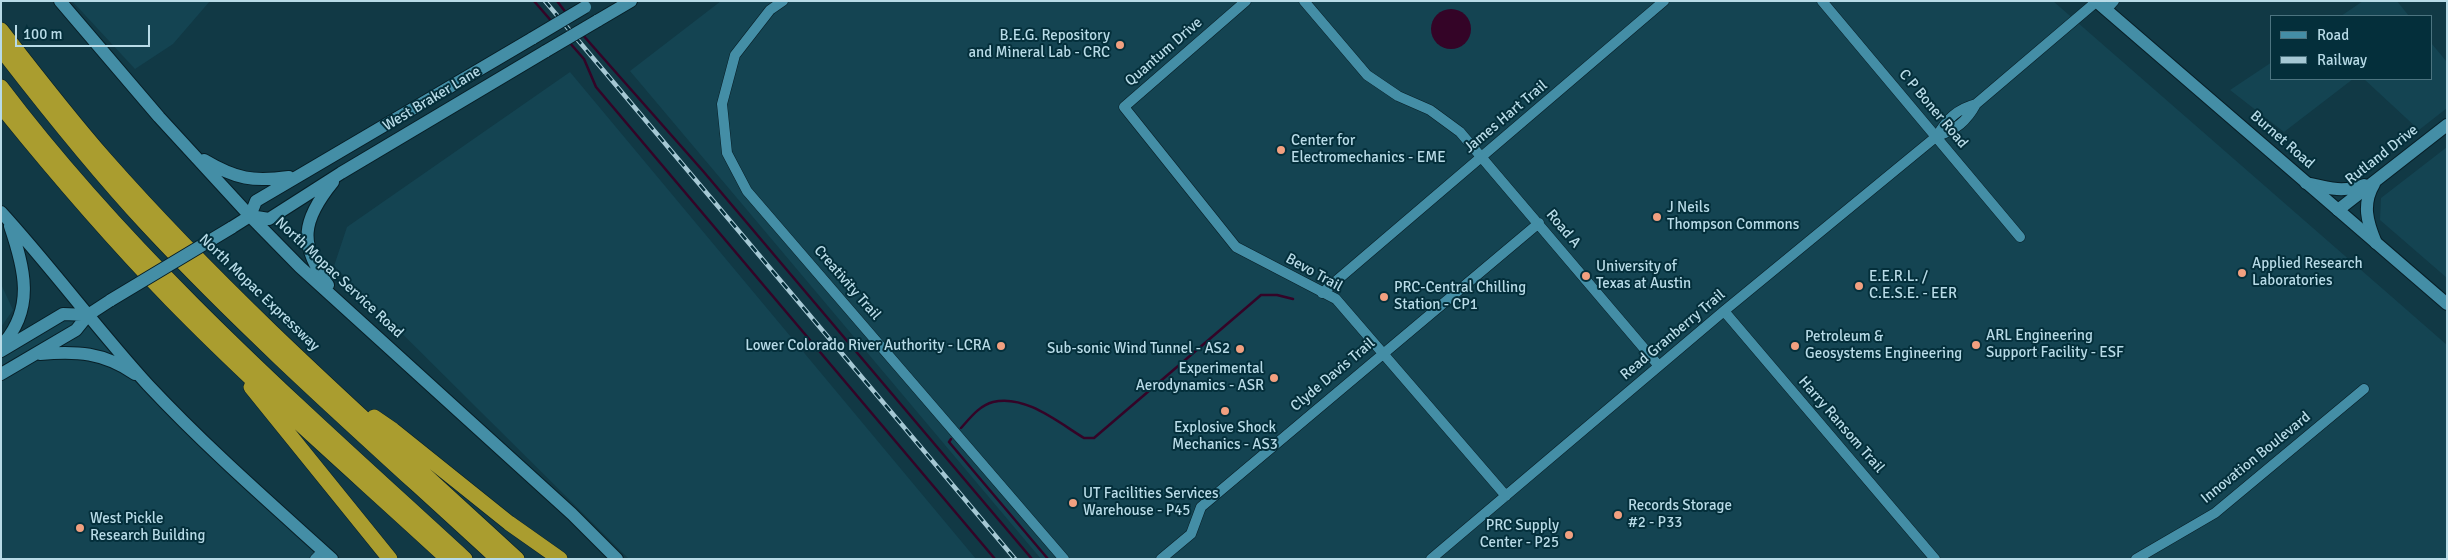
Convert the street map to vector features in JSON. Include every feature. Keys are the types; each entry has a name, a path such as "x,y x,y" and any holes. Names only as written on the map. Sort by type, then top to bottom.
{"highway":[{"name":"North Mopac Expressway","path":"1,30 71,119 208,269 517,559"},
{"path":"1,49 95,166 206,286 270,348 498,559"},
{"path":"1,87 82,186 188,301 465,559"},
{"path":"1,106 113,239 230,358 448,559"},
{"path":"230,358 390,559"},
{"path":"339,394 393,430 509,523 560,559"}],"main road":[{"name":"North Mopac Service Road","path":"60,1 192,153 300,267 572,514 617,559"},
{"name":"West Braker Lane","path":"250,216 269,219 341,172 631,1"},
{"name":"Burnet Road","path":"2103,3 2306,183 2447,304"},
{"name":"West Braker Lane","path":"1,374 76,330 88,314 250,216 254,202 590,4"},
{"name":"Rutland Drive","path":"2338,210 2447,125"},
{"path":"192,153 237,178 267,180 297,176"},
{"path":"341,172 315,204 309,222 308,246 313,262 342,304"},
{"path":"2306,183 2346,190 2376,180"},
{"path":"2376,180 2368,196 2366,212 2376,243"},
{"path":"4,215 147,384 240,478 323,556"},
{"path":"1,346 14,328 24,290 24,274 4,215"},
{"path":"1,351 63,314 88,314"},
{"path":"35,355 70,351 87,352 124,367 147,384"}],"street":[{"name":"Creativity Trail","path":"783,1 770,10 735,56 722,104 727,152 747,191 1064,559"},
{"name":"Quantum Drive","path":"1124,106 1246,1"},
{"name":"Road A","path":"1304,1 1367,75 1398,96 1446,119 1483,157 1659,366"},
{"name":"James Hart Trail","path":"1322,293 1664,1"},
{"name":"C P Boner Road","path":"1822,1 2020,237"},
{"name":"Read Granberry Trail","path":"1431,559 1724,311 1937,136 1959,126 1969,117 1976,104 2103,3"},
{"name":"Bevo Trail","path":"1124,106 1236,247 1336,299 1506,496"},
{"name":"Clyde Davis Trail","path":"1161,559 1191,534 1201,507 1539,223"},
{"name":"Harry Ransom Trail","path":"1724,311 1935,559"},
{"name":"Innovation Boulevard","path":"2136,559 2215,513 2364,389"}],"shaded area":[{"path":"72,1 210,1 173,44 135,69"},
{"name":"University of Texas at Austin","path":"721,1 2053,1 2447,345 2447,559 1041,559 630,71"},
{"path":"2363,1 2397,1 2408,15 2342,15"},
{"path":"1455,9 1462,12 1468,18 1471,29 1470,37 1462,46 1455,49 1447,49 1440,46 1432,37 1431,25 1434,18 1443,10"},
{"path":"2433,45 2447,62 2447,108 2419,130 2365,80 2433,80"},
{"path":"2270,63 2270,80 2352,80 2284,132 2230,90"},
{"path":"570,72 976,559 629,559 334,266 347,227"},
{"path":"2447,147 2447,278 2380,220 2381,198"},
{"path":"1,284 13,310 1,327"},
{"path":"63,314 88,315 147,384 332,559 1,559 1,351"}],"waterway":[{"path":"534,1 553,23"},
{"path":"557,1 567,14"},
{"path":"582,34 703,171 1032,559"},
{"path":"569,42 584,59 596,87 995,559"},
{"path":"961,428 984,406 993,402 1005,401 1029,406 1041,411 1084,438 1094,438 1261,295 1277,295 1293,299"},
{"path":"951,439 949,442 1048,559"}],"railway":[{"path":"545,1 1015,559"}],"place":[{"name":"B.E.G. Repository and Mineral Lab - CRC","path":"1120,45"},
{"name":"Center for Electromechanics - EME","path":"1281,150"},
{"name":"J Neils Thompson Commons","path":"1657,217"},
{"name":"Applied Research Laboratories","path":"2242,273"},
{"name":"University of Texas at Austin","path":"1586,276"},
{"name":"E.E.R.L. / C.E.S.E. - EER","path":"1859,286"},
{"name":"PRC-Central Chilling Station - CP1","path":"1384,297"},
{"name":"ARL Engineering Support Facility - ESF","path":"1976,345"},
{"name":"Lower Colorado River Authority - LCRA","path":"1001,346"},
{"name":"Petroleum & Geosystems Engineering","path":"1795,346"},
{"name":"Sub-sonic Wind Tunnel - AS2","path":"1240,349"},
{"name":"Experimental Aerodynamics - ASR","path":"1274,378"},
{"name":"Explosive Shock Mechanics - AS3","path":"1225,411"},
{"name":"UT Facilities Services Warehouse - P45","path":"1073,503"},
{"name":"Records Storage #2 - P33","path":"1618,515"},
{"name":"West Pickle Research Building","path":"80,528"},
{"name":"PRC Supply Center - P25","path":"1569,535"}]}
